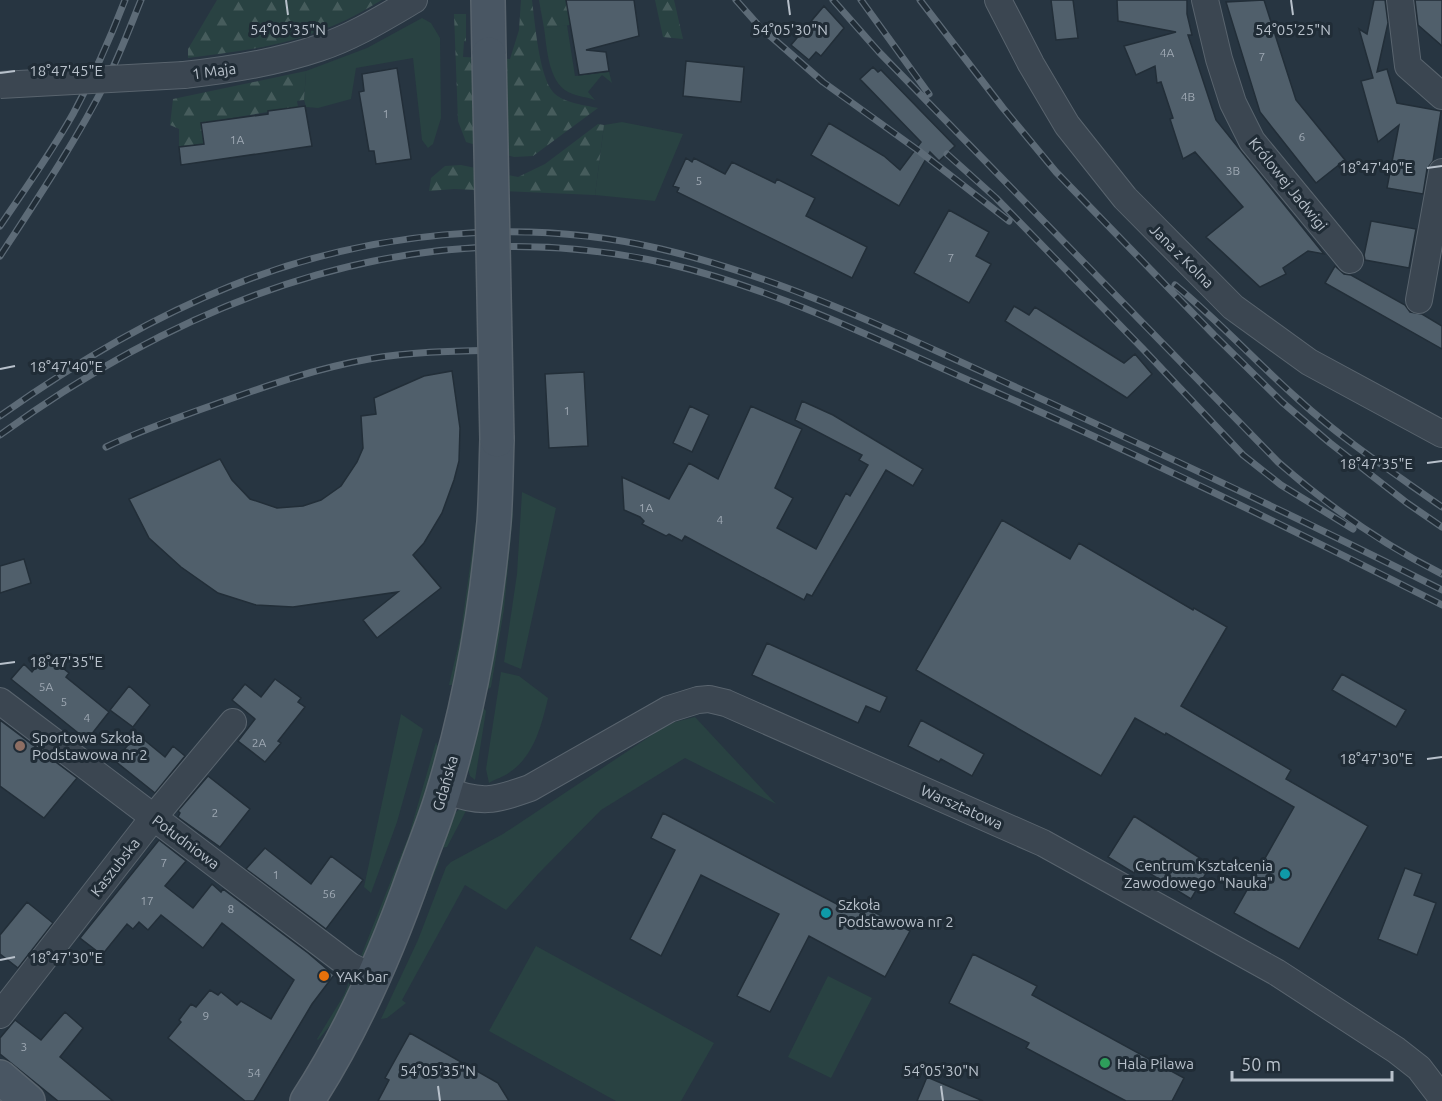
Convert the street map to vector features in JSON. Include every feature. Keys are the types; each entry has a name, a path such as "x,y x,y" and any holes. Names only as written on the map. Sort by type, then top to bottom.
{"street":[{"name":"1 Maja","path":"0,85 184,75 241,68 321,48 356,33 414,0"},
{"name":"Gdańska","path":"307,1101 328,1068 374,978 393,935 444,790 479,638 494,519 496,440 488,0"},
{"name":"Jana z Kolna","path":"998,0 1031,64 1067,125 1125,198 1233,308 1309,362 1442,434"},
{"name":"Królowej Jadwigi","path":"1204,0 1233,103 1252,141 1350,260"},
{"path":"1400,0 1408,66 1442,96"},
{"path":"1419,300 1442,172"},
{"name":"Warsztatowa","path":"444,790 477,800 508,795 530,788 669,709 708,699 726,703 1043,843 1074,860 1276,972 1396,1050 1419,1068 1442,1098"},
{"name":"Południowa","path":"0,701 350,966 374,978"},
{"name":"Kaszubska","path":"0,1015 153,818 233,722"},
{"path":"0,1077 28,1101"}],"green space":[{"path":"217,0 382,0 354,16 308,35 257,48 188,58 188,49"},
{"path":"521,0 532,0 541,62 553,92 568,101 598,108 533,156 514,157 466,142 458,121 454,14 466,14 466,42 464,41 463,57 510,59 519,30"},
{"path":"539,0 568,0 570,25 544,28"},
{"path":"655,0 674,0 683,39 663,37"},
{"path":"422,18 431,23 440,38 441,118 433,144 428,148 422,140 413,58 356,68 351,99 318,108 306,107 304,100 306,71 367,48"},
{"path":"567,25 575,76 609,72 612,83 602,75 588,92 595,100 568,92 561,87 552,72 544,28"},
{"path":"306,71 304,100 297,101 298,107 201,123 204,144 179,147 179,129 170,125 173,99"},
{"path":"622,122 683,134 655,201 595,195 604,125"},
{"path":"598,124 604,125 595,195 454,189 429,191 431,178 445,166 461,165 518,177 545,164"},
{"path":"509,469 513,514 504,609 491,687 485,692"},
{"path":"481,487 468,612 452,685 449,685 460,638"},
{"path":"522,492 556,508 521,669 504,662 517,574"},
{"path":"501,672 519,676 548,698 540,729 525,757 508,774 489,783 486,769"},
{"path":"482,706 486,711 475,780 470,776 466,762"},
{"path":"401,714 423,729 397,822 371,893 364,887"},
{"path":"695,717 776,804 685,758 601,810 506,910 465,885 402,1000 406,1003 387,1018 381,1019 418,940 446,867 451,862 503,834 661,729 675,722"},
{"path":"436,742 439,749 409,856 366,955 361,956 409,835"},
{"path":"460,809 467,809 447,847 439,848 453,814"},
{"path":"439,849 437,855 439,862 372,1022 370,1018"},
{"path":"536,946 714,1043 681,1101 616,1101 489,1031"},
{"path":"828,976 872,998 831,1078 788,1057"},
{"path":"349,982 344,1005 318,1040 344,995"}],"building":[{"path":"566,0 634,0 639,36 586,50 606,52 609,71 579,75"},
{"path":"1051,0 1073,0 1078,38 1056,40"},
{"path":"1117,0 1187,0 1187,14 1192,35 1188,35 1216,120 1324,254 1308,251 1283,268 1286,274 1260,287 1206,237 1243,207 1195,152 1183,159 1161,82 1157,83 1155,66 1136,75 1124,46 1176,32 1118,21"},
{"path":"1264,0 1296,100 1345,160 1316,183 1260,112 1226,2"},
{"path":"1374,0 1385,0 1388,23 1377,72 1387,69 1397,103 1441,111 1433,161 1427,169 1423,194 1387,188 1399,125 1378,142 1361,81 1373,78 1359,29 1367,34"},
{"path":"1415,0 1442,0 1442,46 1418,25"},
{"path":"824,6 844,28 821,56 816,52 809,60 791,45"},
{"path":"686,61 744,67 741,102 683,96"},
{"path":"873,67 878,72 881,70 955,146 939,161 930,152 899,206 811,155 829,123 884,156 900,170 921,142 860,79"},
{"path":"397,68 411,159 376,164 374,151 369,151 359,92 364,91 362,74"},
{"path":"305,106 312,146 181,165 179,147 204,144 201,123 268,114 268,111"},
{"path":"686,158 692,162 694,158 725,174 732,162 775,183 777,179 815,198 806,216 867,247 852,278 677,192 679,188 673,186"},
{"path":"949,210 989,232 976,256 991,264 969,303 914,273"},
{"path":"1371,221 1416,229 1409,268 1365,260"},
{"path":"1335,266 1344,274 1351,275 1405,305 1410,312 1422,314 1442,326 1442,349 1325,283"},
{"path":"1014,306 1029,315 1035,307 1124,363 1135,354 1152,374 1127,398 1005,321"},
{"path":"452,371 460,428 459,461 442,513 424,543 413,555 441,588 377,638 363,620 398,592 293,607 256,605 218,593 181,567 149,538 129,499 220,459 232,480 250,499 277,508 303,506 321,500 341,486 357,462 363,448 361,416 376,414 374,398 424,376"},
{"path":"584,372 588,446 549,448 545,374"},
{"path":"802,401 833,415 923,469 913,486 886,470 812,596 807,594 804,600 685,536 682,541 642,524 644,521 640,517 624,510 622,477 669,499 689,463 718,479 751,406 802,429 775,488 793,498 777,528 816,549 846,493 850,496 868,465 859,460 862,455 795,420"},
{"path":"690,406 709,415 692,452 673,443"},
{"path":"1002,520 1070,559 1079,543 1193,610 1194,608 1227,627 1181,706 1291,770 1286,779 1368,826 1299,949 1234,913 1294,807 1166,733 1165,735 1135,718 1101,776 916,670"},
{"path":"24,559 31,583 0,593 0,566"},
{"path":"767,643 887,697 880,712 866,706 858,723 752,675"},
{"path":"46,655 69,673 66,677 109,712 87,740 11,679 24,664 32,672"},
{"path":"1342,674 1406,710 1396,727 1332,690"},
{"path":"275,679 301,698 298,702 305,707 278,741 281,743 265,762 238,741 255,719 232,700 245,684 261,697"},
{"path":"129,686 150,705 133,727 110,710"},
{"name":"Sportowa Szkoła Podstawowa nr 2","path":"0,720 77,778 44,818 0,786"},
{"path":"921,720 984,754 972,776 941,759 939,762 908,746"},
{"path":"137,734 165,757 173,746 185,756 155,793 115,761"},
{"path":"208,776 250,809 220,847 178,817 180,813 178,811"},
{"name":"Szkoła Podstawowa nr 2","path":"663,813 852,912 857,903 910,931 885,977 809,936 770,1012 737,996 779,914 701,875 661,956 630,939 675,850 651,838"},
{"path":"1134,816 1211,865 1191,899 1138,866 1134,873 1108,857"},
{"path":"159,840 186,861 165,886 193,908 212,884 221,892 223,889 334,975 312,1004 254,1101 245,1101 168,1038 181,1022 179,1020 191,1004 196,1007 210,990 218,995 221,992 237,1005 241,1001 271,1019 294,980 222,923 203,948 161,915 148,930 139,922 133,929 127,924 102,955 80,938"},
{"path":"265,848 311,884 331,856 363,880 326,929 246,869"},
{"path":"1405,868 1422,874 1414,895 1436,903 1417,955 1378,939"},
{"path":"27,902 53,923 18,968 0,954 0,935"},
{"path":"973,954 1037,986 1032,995 1184,1078 1172,1101 1126,1101 1026,1048 1029,1043 949,1003"},
{"path":"65,1012 83,1028 60,1057 113,1101 58,1101 0,1054 0,1038 15,1020 41,1040"},
{"path":"410,1033 498,1083 509,1101 378,1101 389,1080 385,1078"},
{"path":"927,1077 983,1101 917,1101"}],"railway":[{"path":"0,226 73,114 101,58 125,0"},
{"path":"0,256 83,125 107,80 141,0"},
{"path":"736,0 760,27 823,82 919,151 1009,221"},
{"path":"833,0 879,52 1278,462 1356,523 1398,550 1442,574"},
{"path":"861,0 929,94"},
{"path":"920,0 1003,108 1056,172 1214,335 1282,402 1330,443 1407,503 1442,527"},
{"path":"947,154 996,198 1243,455 1281,485 1353,529"},
{"path":"0,416 83,361 141,328 200,299 282,268 335,253 389,242 443,235 498,232 553,233 608,239 661,249 706,261 839,308 1174,460 1442,590"},
{"path":"0,435 75,384 153,340 234,303 317,275 402,256 489,247 578,249 669,264 708,274 824,316 1152,463 1442,605"},
{"path":"1175,285 1316,415 1369,456 1442,507"},
{"path":"106,447 235,397 330,367 403,354 506,350"}],"place":[{"name":"Sportowa Szkoła Podstawowa nr 2","path":"20,746"},
{"name":"Centrum Kształcenia Zawodowego \"Nauka\"","path":"1285,874"},
{"name":"Szkoła Podstawowa nr 2","path":"826,913"},
{"name":"YAK bar","path":"324,976"},
{"name":"Hala Pilawa","path":"1105,1063"}]}
